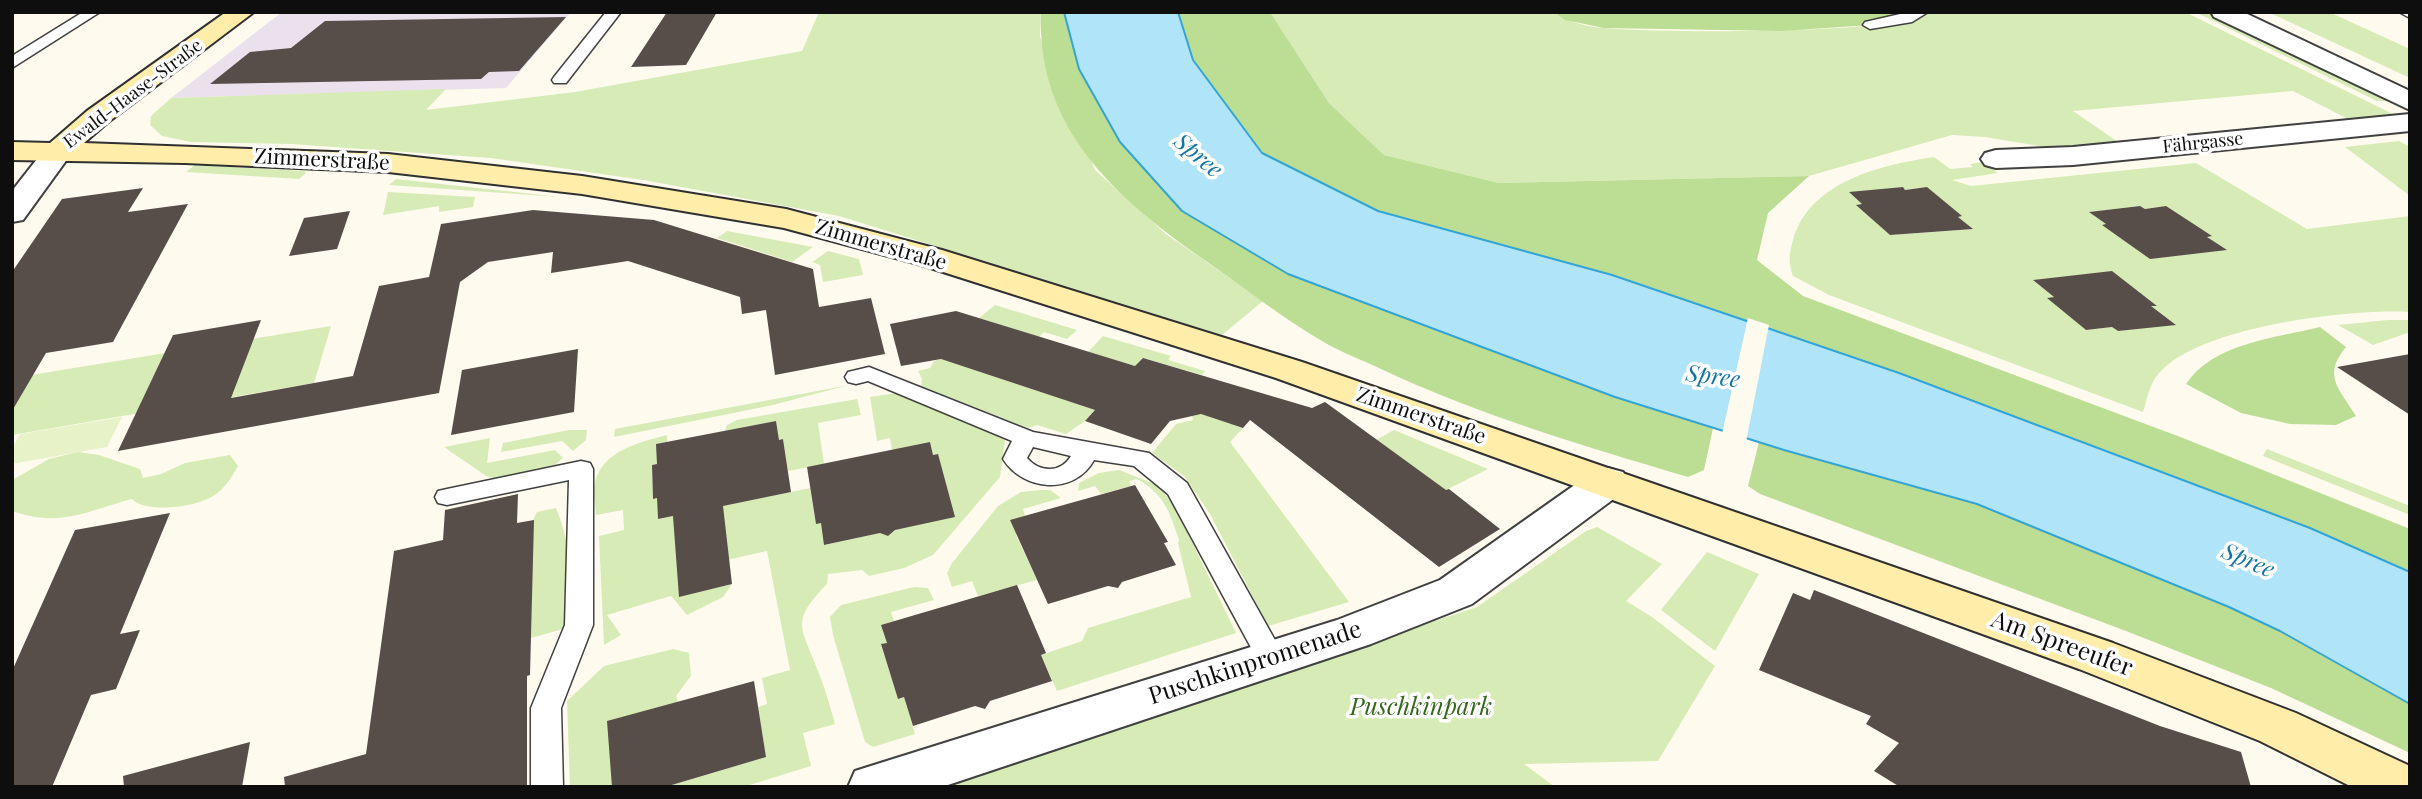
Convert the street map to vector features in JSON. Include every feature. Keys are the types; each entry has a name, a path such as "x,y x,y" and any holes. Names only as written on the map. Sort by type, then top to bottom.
{"street":[{"name":"Ewald-Haase-Straße","path":"58,151 97,117 242,12"},
{"path":"2223,12 2410,102"},
{"name":"Fährgasse","path":"1996,159 2073,156 2410,122"},
{"name":"Zimmerstraße","path":"12,151 388,163 582,185 786,219 930,257 1289,370 1713,520"},
{"path":"12,214 58,151"},
{"name":"Puschkinpromenade","path":"874,787 1354,632 1457,592 1608,482"},
{"name":"Am Spreeufer","path":"1713,520 2096,656 2278,727 2403,787"}],"lane":[{"path":"12,63 93,12"},
{"path":"560,80 614,12"},
{"path":"1870,25 1907,19 1921,12"},
{"path":"856,377 869,374 1027,438 1141,460 1178,489 1271,658"},
{"path":"1027,438 1018,449 1015,459 1020,469 1031,475 1054,477 1075,470 1083,461 1085,451"},
{"path":"447,497 580,470 579,625 546,708 547,787"}],"shaded area":[{"path":"282,12 571,12 506,88 171,98"}],"green space":[{"path":"819,12 1041,12 1040,37 1095,170 1166,234 1263,301 1222,335 839,216 643,180 491,158 291,144 191,142 162,136 150,125 151,116 171,98 446,89 426,110 575,92 802,51"},
{"path":"1041,12 1064,12 1079,69 1289,274 1615,397 1713,428 1704,470 1688,477 1493,415 1416,385 1343,352 1280,314 1147,217 1117,190 1091,161 1069,129 1053,94 1043,55"},
{"path":"1178,12 1270,12 1329,103 1384,155 1499,183 1809,176 1768,213 1757,260 1803,296 2183,438 2410,529 2410,572 2310,528 1899,373 1612,275 1378,211 1262,153 1193,60"},
{"path":"1270,12 1554,12 1572,21 1598,27 1721,31 1875,25 1911,19 1930,12 2185,12 2395,115 2350,120 2293,91 2073,111 2121,144 2063,150 1985,137 1952,135 1809,176 1499,183 1384,155 1329,103"},
{"path":"1554,12 1914,12 1870,25 1782,31 1604,28 1565,20"},
{"path":"2195,12 2207,12 2388,101 2377,101"},
{"path":"2268,12 2329,12 2410,49 2410,78"},
{"path":"2399,141 2410,147 2410,196 2345,147"},
{"path":"1934,157 1950,169 1973,167 1970,164 1983,162 1998,173 1952,180 1971,186 2196,163 2307,229 2410,216 2410,312 2311,318 2271,325 2197,347 2170,363 2153,382 2143,412 1829,295 1793,276 1790,258 1793,240 1802,220 1815,203 1850,179 1892,165","holes":["1902,187 1905,190 1927,187 1972,229 1890,235 1857,205 1862,204 1850,193","2166,206 2226,250 2173,256 2103,225 2106,224 2090,212","2088,274 2116,275 2156,305 2151,306 2175,324 2118,331 2112,327 2086,330 2048,298 2054,297 2034,281"]},
{"path":"195,165 305,171 305,174 299,179 186,172"},
{"path":"396,179 560,197 389,185"},
{"path":"388,192 475,197 473,207 439,212 439,206 383,215"},
{"path":"727,231 813,247 792,262 717,238"},
{"path":"828,251 859,259 863,275 823,282 820,265 812,262"},
{"path":"995,305 1077,330 1067,339 1044,332 1039,337 979,318"},
{"path":"2410,320 2410,332 2373,345 2338,325"},
{"path":"331,326 314,383 12,435 12,402 31,375"},
{"path":"2320,327 2346,347 2335,366 2334,374 2339,390 2356,416 2336,425 2290,424 2241,413 2186,384 2212,359 2229,351 2265,339"},
{"path":"1103,336 1171,356 1168,360 1205,371 1202,375 1143,358 1135,366 1088,352"},
{"path":"941,359 1095,410 1066,434 1037,425 1028,428 921,386 922,379 918,371 930,368 934,361"},
{"path":"849,385 773,405 614,437 615,429"},
{"path":"897,393 1005,440 1000,477 933,555 904,568 869,576 862,570 828,574 827,584 807,608 802,626 835,724 803,733 811,766 743,787 665,787 766,757 758,707 767,704 762,678 790,670 767,551 678,571 680,596 732,584 723,597 687,615 671,596 607,615 621,635 604,645 599,536 624,530 623,510 596,515 594,486 599,471 606,462 624,449 667,435 667,442 657,444 657,464 652,465 653,498 657,498 658,519 810,488 816,523 821,523 825,545 880,533 888,536 895,530 938,454 933,455 930,442 892,450 890,438 877,441 870,397"},
{"path":"857,399 861,415 818,423 824,464 788,471 783,439 779,440 776,421 725,431 727,425 737,420"},
{"path":"1201,414 1243,428 1230,442 1349,602 1268,626 1210,514 1184,476 1152,453 1176,424 1193,420 1192,416"},
{"path":"122,417 107,447 12,464 12,449 20,434"},
{"path":"569,430 587,430 586,440 573,451 562,441 501,452 503,443"},
{"path":"1394,430 1488,469 1446,490 1376,440"},
{"path":"490,438 487,463 555,450 563,458 555,465 493,478 444,447"},
{"path":"1759,442 1977,504 2229,607 2280,631 2410,704 2410,753 2271,688 1760,494 1748,486"},
{"path":"2267,449 2410,506 2410,515 2263,456"},
{"path":"78,452 99,455 140,469 143,478 161,474 185,463 230,455 238,466 217,493 205,500 184,506 159,508 139,504 132,499 87,513 59,518 29,516 12,511 14,479 49,459"},
{"path":"1119,470 1157,485 1173,503 1236,633 1057,691 1041,655 1082,641 1088,628 1191,597 1179,540 1169,512 1154,491 1137,479 1129,481 1131,486 1101,494 1095,486 1078,491 1079,483 1099,473"},
{"path":"1050,490 1061,498 1023,509 1025,516 1016,535 1037,580 978,596 972,581 952,587 947,573 952,563 998,506 1021,492"},
{"path":"556,508 565,537 570,568 567,614 563,629 531,638 533,520 537,512"},
{"name":"Puschkinpark","path":"1597,527 1662,564 1626,601 1652,617 1715,666 1658,761 1524,764 1555,787 931,787 1477,607 1586,531"},
{"path":"1707,552 1759,574 1715,651 1661,610"},
{"path":"914,587 928,588 934,600 891,612 894,621 881,625 887,643 881,645 898,698 904,697 915,734 873,747 865,742 830,617 841,605"},
{"path":"673,649 689,653 691,676 676,696 678,702 610,787 570,787 567,701 604,666"}],"water":[{"name":"Spree","path":"1064,12 1178,12 1193,60 1262,153 1378,211 1612,275 1899,373 2310,528 2410,572 2410,704 2280,631 2229,607 1977,504 1784,450 1615,397 1288,274 1182,211 1120,142 1079,69"}],"pier":[{"path":"1748,318 1769,325 1746,442 1722,434"}],"building":[{"path":"667,12 717,12 686,65 631,67"},
{"path":"566,17 519,71 489,72 481,79 210,84 250,52 291,48 325,21"},
{"path":"1903,187 1905,190 1927,187 1962,216 1958,217 1973,229 1890,235 1856,205 1862,204 1849,192"},
{"path":"143,188 128,212 188,204 113,342 46,353 12,411 12,272 62,199"},
{"path":"2140,206 2145,209 2166,206 2212,236 2207,237 2227,250 2150,259 2102,225 2106,224 2089,212"},
{"path":"533,210 654,220 813,269 819,307 871,298 885,354 775,375 766,310 742,314 740,297 628,261 551,273 553,252 488,262 460,282 439,393 118,451 173,335 261,320 231,398 353,376 379,286 429,277 441,224"},
{"path":"350,211 337,249 289,256 304,218"},
{"path":"2112,271 2157,306 2151,306 2176,325 2118,331 2112,327 2086,330 2047,298 2054,297 2033,280"},
{"path":"956,311 1135,366 1143,358 1312,408 1325,402 1446,490 1449,489 1500,529 1439,567 1250,420 1243,428 1201,414 1170,421 1151,444 1085,421 1095,410 941,359 901,366 890,324"},
{"path":"578,349 574,412 451,435 462,370"},
{"path":"2410,354 2410,415 2337,367"},
{"path":"776,421 779,440 783,439 791,492 723,506 732,584 679,597 673,516 658,519 657,498 653,499 652,465 657,464 656,444"},
{"path":"930,442 933,455 938,454 955,517 895,530 888,536 880,533 824,545 821,523 816,524 807,467"},
{"path":"1135,485 1168,542 1164,543 1176,565 1122,582 1118,588 1108,586 1048,604 1010,520"},
{"path":"518,494 517,523 534,520 530,675 527,676 527,787 285,787 284,777 366,754 394,551 443,540 445,510"},
{"path":"170,513 120,634 140,630 116,689 91,695 52,787 12,787 12,671 75,530"},
{"path":"1017,585 1046,653 1041,655 1052,681 990,701 985,709 975,706 913,726 904,697 898,699 881,644 887,643 881,625"},
{"path":"1814,590 2160,726 2241,752 2251,787 1900,787 1874,771 1899,743 1866,724 1871,716 1759,670 1793,593 1810,600"},
{"path":"754,681 766,757 665,787 612,787 607,721"},
{"path":"250,742 242,787 124,787 123,776"}]}
